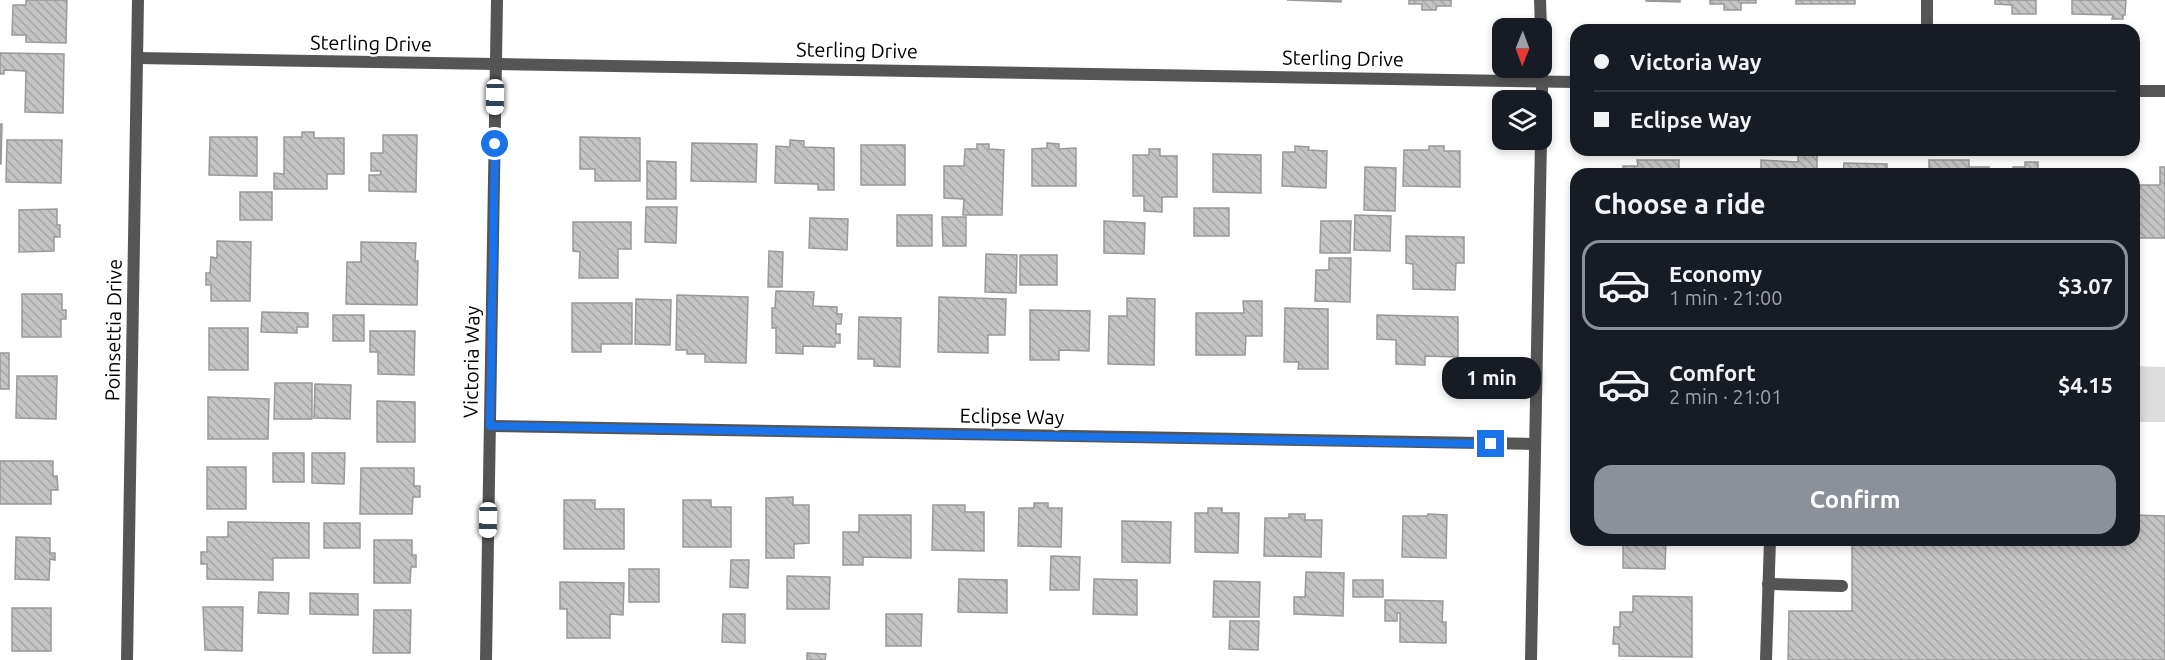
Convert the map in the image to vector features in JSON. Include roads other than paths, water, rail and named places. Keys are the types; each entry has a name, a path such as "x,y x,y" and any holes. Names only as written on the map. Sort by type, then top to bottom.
{"street":[{"name":"Poinsettia Drive","path":"127,660 138,0"},
{"name":"Victoria Way","path":"486,660 497,0"},
{"path":"1540,0 1541,18"},
{"path":"1927,0 1927,24"},
{"name":"Sterling Drive","path":"137,58 1570,82"},
{"path":"1542,81 1542,90"},
{"path":"2140,91 2165,91"},
{"path":"1531,660 1540,150"},
{"name":"Eclipse Way","path":"490,426 1534,444"},
{"path":"1766,660 1770,546"},
{"path":"1768,584 1842,586"}]}
